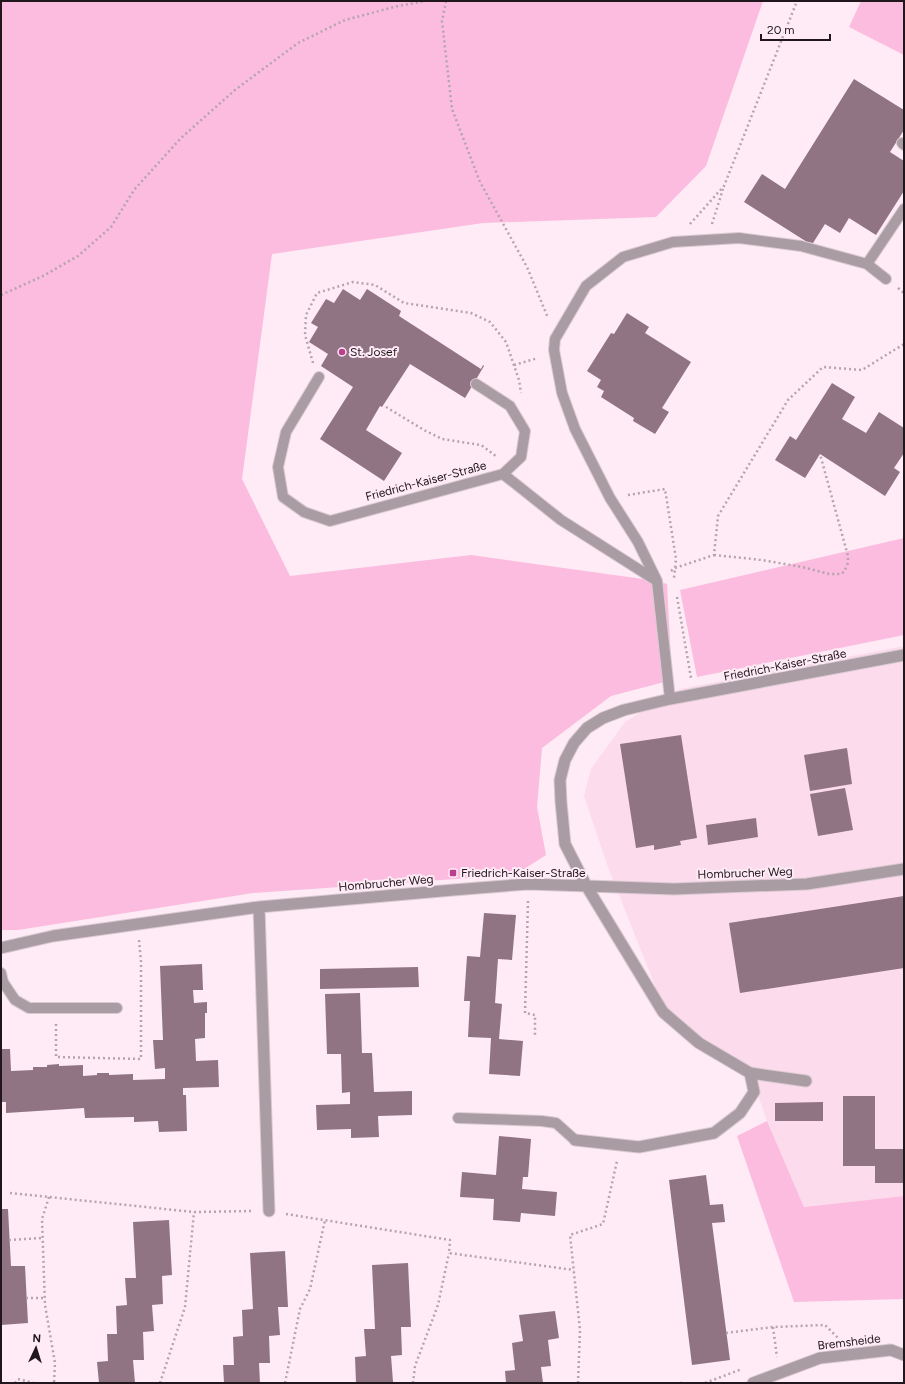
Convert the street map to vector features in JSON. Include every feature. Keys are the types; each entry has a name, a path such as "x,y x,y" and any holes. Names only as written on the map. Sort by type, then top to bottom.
{"street":[{"name":"Friedrich-Kaiser-Straße","path":"586,887 565,844 560,780 565,760 574,743 587,728 603,718 624,710 670,699 904,655"},
{"name":"Hombrucher Weg","path":"1,948 53,936 259,907 528,884 674,889 807,884 904,869"},
{"path":"586,887 663,1012 699,1043 750,1072 806,1081"},
{"path":"259,907 269,1211"},
{"path":"575,1140 639,1147 714,1133 740,1114 754,1092 750,1072"},
{"name":"Bremsheide","path":"753,1383 820,1358 891,1350 904,1355"}],"lane":[{"path":"867,264 904,209"},
{"path":"670,699 657,581 638,542 610,498 575,429 562,393 555,354 555,339 586,286 623,258 673,242 739,238 801,246 867,264 886,279"},
{"name":"Friedrich-Kaiser-Straße","path":"319,377 286,432 278,467 283,496 304,512 330,521 503,474 561,520 657,581"},
{"path":"476,384 510,406 525,431 521,457 503,474"},
{"path":"1,973 3,982 15,1000 29,1008 117,1008"},
{"path":"458,1118 542,1121 556,1124 575,1140"}],"path":[{"path":"1,295 43,276 78,256 111,227 134,190 181,138 235,90 298,43 345,20 398,6 426,1"},
{"path":"446,1 442,20 452,109 480,182 527,267 555,339"},
{"path":"707,240 724,186 797,1"},
{"path":"673,242 724,186"},
{"path":"319,377 311,359 305,334 306,315 317,293 353,282 375,285 404,303 471,312 490,322 506,342 519,380 521,395"},
{"path":"714,555 718,516 788,400 823,367 862,370 904,344"},
{"path":"514,365 555,354"},
{"path":"386,407 442,439 481,445 500,459 503,474"},
{"path":"657,581 674,568 714,555 762,560 802,567 828,574 840,574 844,572 848,563 848,556 820,454"},
{"path":"528,884 525,1013 535,1015 535,1037"},
{"path":"578,1383 580,1330 570,1235 603,1224 621,1145"},
{"path":"10,1193 194,1212 269,1211 450,1240 449,1253 438,1305 415,1366 413,1383"},
{"path":"49,1197 42,1219 42,1238 44,1298 55,1363 54,1383"},
{"path":"160,1383 185,1307 194,1212"},
{"path":"285,1383 300,1308 310,1289 325,1220"},
{"path":"10,1240 42,1238"},
{"path":"449,1253 574,1270"},
{"path":"26,1298 44,1298"},
{"path":"726,1333 825,1325 840,1339 846,1355"},
{"path":"773,1328 776,1355"},
{"path":"15,1383 18,1379 34,1383"},
{"path":"680,1383 685,1383"}],"shaded area":[{"path":"1,1 763,1 706,166 656,217 483,223 272,254 242,479 290,576 471,555 657,581 667,584 672,680 611,696 542,748 537,807 546,855 515,875 253,893 18,930 1,930"},
{"path":"861,1 904,1 904,55 849,27"},
{"path":"904,538 904,635 697,677 680,590"},
{"path":"904,646 904,1196 804,1207 767,1121 750,1071 700,1042 665,1011 608,867 584,796 591,769 625,722 680,689"},
{"path":"767,1121 804,1207 904,1196 904,1299 794,1302 737,1136"}],"building":[{"path":"854,79 904,110 904,130 890,152 904,161 904,191 876,235 849,218 840,233 825,224 813,243 807,242 744,202 762,174 785,189"},
{"path":"343,289 360,300 367,289 401,311 399,316 481,369 483,365 484,366 465,398 410,364 382,407 380,406 366,430 402,453 384,481 320,439 353,387 321,366 328,354 309,342 318,327 311,323 326,299 334,303"},
{"path":"627,313 649,327 645,333 691,362 662,408 669,412 655,434 633,421 634,418 601,397 604,391 597,387 601,380 587,371 611,333 614,334"},
{"path":"832,383 855,397 842,419 866,433 879,412 904,428 904,453 894,468 900,472 885,496 820,454 805,478 775,460 790,436 796,440"},
{"path":"681,735 697,838 680,841 681,845 654,850 654,845 636,848 620,744"},
{"path":"847,748 852,784 810,791 804,755"},
{"path":"845,788 853,830 818,836 810,794"},
{"path":"756,818 758,837 708,845 706,825"},
{"path":"904,896 904,968 740,993 729,923"},
{"path":"484,913 516,915 512,960 498,959 495,1003 502,1004 499,1039 523,1041 520,1076 489,1074 491,1038 468,1037 470,1001 464,1001 467,956 480,957"},
{"path":"202,964 203,990 193,990 194,1003 207,1002 207,1013 205,1013 205,1038 195,1039 196,1061 218,1060 219,1087 183,1088 183,1095 186,1095 187,1131 159,1132 158,1121 134,1122 134,1117 85,1118 84,1108 6,1113 6,1102 1,1102 1,1049 10,1049 11,1071 33,1070 33,1067 47,1067 47,1065 59,1064 59,1066 83,1065 83,1076 97,1075 97,1073 109,1073 109,1075 133,1074 133,1080 165,1079 165,1068 155,1069 153,1040 163,1040 160,966"},
{"path":"418,967 419,987 320,989 320,969"},
{"path":"360,993 362,1053 372,1053 374,1092 412,1091 412,1115 378,1116 379,1137 351,1138 351,1129 317,1130 316,1105 350,1104 350,1092 342,1093 341,1054 327,1054 325,994"},
{"path":"843,1096 875,1096 875,1149 904,1149 904,1183 875,1183 875,1166 843,1166"},
{"path":"823,1102 823,1121 775,1121 775,1103"},
{"path":"499,1136 531,1139 528,1177 523,1177 522,1189 557,1192 555,1216 521,1213 520,1222 493,1220 494,1199 460,1197 462,1172 496,1175"},
{"path":"706,1175 710,1205 723,1204 725,1222 712,1223 730,1360 692,1365 669,1180"},
{"path":"1,1209 8,1209 11,1266 25,1266 28,1323 1,1325"},
{"path":"169,1220 172,1275 162,1276 163,1304 152,1305 154,1331 143,1332 144,1360 133,1360 135,1383 99,1383 97,1362 108,1361 107,1334 117,1334 116,1306 127,1305 125,1278 136,1278 133,1222"},
{"path":"285,1251 288,1307 278,1307 280,1335 269,1336 270,1363 259,1363 260,1383 224,1383 223,1365 234,1365 233,1337 243,1336 242,1310 253,1309 250,1253"},
{"path":"408,1263 411,1327 401,1327 402,1355 391,1356 393,1382 356,1383 355,1357 366,1356 364,1329 375,1329 372,1265"},
{"path":"555,1311 559,1338 548,1340 551,1366 541,1367 543,1383 506,1383 505,1371 515,1370 512,1343 523,1341 519,1315"}],"place":[{"name":"St. Josef","path":"342,352"},
{"name":"Friedrich-Kaiser-Straße","path":"453,873"}]}
